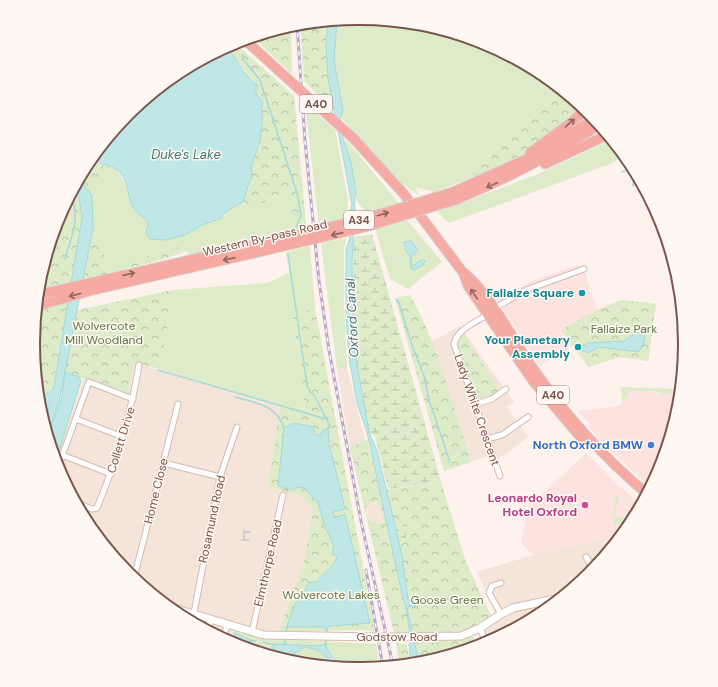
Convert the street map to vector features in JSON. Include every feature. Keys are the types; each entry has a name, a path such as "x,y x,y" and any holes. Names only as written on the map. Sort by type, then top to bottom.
{"highway":[{"name":"A40","path":"250,44 354,139 403,193 462,271 468,286 492,311 565,410 622,472 642,490"},
{"path":"505,174 580,114"},
{"name":"Western By-pass Road","path":"505,174 589,123"},
{"name":"Western By-pass Road","path":"44,295 56,295 265,247 364,219 454,196 563,149 594,128"},
{"path":"505,174 562,157 602,138"},
{"name":"Western By-pass Road","path":"43,303 56,295"},
{"name":"A40","path":"492,311 533,381 568,423 616,474 640,494"}],"street":[{"name":"Lady White Crescent","path":"500,476 454,344 455,338 459,333 526,290 584,269"},
{"name":"Collett Drive","path":"85,506 92,509 97,508 111,474 133,399 139,365"},
{"path":"111,474 62,455 89,382 133,399"},
{"path":"475,404 492,399 506,389"},
{"name":"Home Close","path":"136,571 178,404"},
{"path":"487,439 502,435 528,416"},
{"path":"76,419 123,437"},
{"name":"Rosamund Road","path":"194,613 220,477 237,427"},
{"path":"164,463 220,477"},
{"name":"Elmthorpe Road","path":"252,632 283,495"},
{"path":"586,557 590,563"},
{"path":"501,583 492,586 489,593 501,614"},
{"name":"Godstow Road","path":"188,611 252,632 272,636 461,636 480,628 501,614 523,605 547,601"},
{"path":"209,624 210,619"},
{"path":"226,633 228,624"},
{"path":"480,628 484,637"}],"shaded area":[{"path":"577,265 584,269 597,309 622,300 656,304 648,361 619,357 589,367 572,346 540,366 495,297 501,297 532,281"},
{"path":"460,326 514,402 507,407 528,437 507,454 498,458 489,456 471,462 431,340 437,339"},
{"path":"133,362 280,407 268,486 301,496 313,509 304,562 279,632 265,633 232,627 234,637 182,608 149,583 134,569 106,537 83,503 59,451 84,378 129,394"},
{"path":"347,368 365,440 350,448 337,369"},
{"path":"641,390 662,394 673,393 667,426 661,446 645,483 608,448 588,426 589,423 578,411 619,406 628,396 628,391"},
{"name":"Leonardo Royal Hotel Oxford","path":"586,453 617,484 636,500 606,544 605,538 533,555 521,543 529,506"},
{"path":"377,500 382,511 384,523 372,522 368,517 366,508 367,505 377,502"},
{"path":"244,528 251,530 249,542 241,540"},
{"path":"605,538 606,544 569,583 536,608 486,636 485,630 498,619 477,572 533,555"}],"green space":[{"path":"336,26 380,26 421,31 481,49 518,68 559,96 551,100 493,152 471,161 476,176 434,192 415,187 420,198 391,173 340,117 343,111 334,60"},
{"path":"328,27 326,55 334,111 304,81 300,30"},
{"path":"291,32 292,74 258,42"},
{"path":"240,48 294,96 305,212 294,217 287,196 274,196 258,206 247,206 243,202 249,187 252,175 251,167 260,141 262,101 256,94 256,84 230,52"},
{"path":"559,96 578,112 522,155 476,176 471,161 493,152 551,100"},
{"path":"305,103 335,130 348,200 347,221 319,227"},
{"path":"343,139 349,143 401,206 368,216 355,198"},
{"path":"606,142 618,159 610,164 449,223 437,212 536,175"},
{"path":"96,164 114,168 85,187 83,183"},
{"path":"114,168 123,179 137,212 148,223 145,230 176,237 185,235 202,225 212,223 226,215 230,209 243,202 247,206 258,206 275,196 287,196 294,216 305,212 307,230 269,239 266,237 190,256 186,251 187,245 169,249 95,274 100,233 93,228 93,205 85,187"},
{"path":"77,195 82,222 79,248 72,282 45,290 54,252 75,218 71,207"},
{"path":"71,207 75,218 54,252"},
{"path":"407,220 442,262 408,289 390,279 375,229"},
{"path":"93,228 100,233 105,259 95,273 169,249 187,245 186,251 154,262 82,280"},
{"path":"372,234 441,482 388,489 375,437 369,432 354,347 353,243 355,237"},
{"path":"347,238 344,247 344,303 347,368 337,369 321,243"},
{"path":"310,246 315,308 293,314 305,411 280,407 156,368 164,348 173,290 267,283 289,273 286,252"},
{"name":"Wolvercote Mill Woodland","path":"173,290 164,348 156,368 133,363 129,394 64,372 77,310"},
{"path":"410,295 437,355 471,462 444,471 395,298"},
{"path":"69,300 54,387 53,390 45,395 40,344 42,308"},
{"name":"Fallaize Park","path":"622,300 656,304 648,361 619,357 589,367 562,330 585,316"},
{"name":"Wolvercote Lakes","path":"315,308 375,632 364,630 279,632 304,562 313,509 301,496 268,486 280,407 305,410 293,314"},
{"path":"464,334 500,391 491,396 476,400 456,343 457,339"},
{"path":"621,387 674,389 673,393 663,394 652,391 628,391 628,396 622,402"},
{"path":"367,439 384,508 407,612 410,633 394,633 350,448","holes":["377,500 382,511 384,523 372,522 367,514 366,507 367,505 377,502"]},
{"name":"Goose Green","path":"441,482 466,562 491,616 460,633 413,637 408,606 413,607 412,603 408,600 402,555 386,490"},
{"path":"616,497 620,498 615,510 615,519 623,517 624,520 622,523 614,526 613,509"},
{"path":"396,526 409,526 405,542 400,546"},
{"path":"232,626 262,638 376,644 379,661 338,661 297,656 257,645 234,637"},
{"path":"474,637 473,641 461,645 418,657 414,639"},
{"path":"396,643 407,644 409,658 398,659"}],"water":[{"name":"Oxford Canal","path":"337,26 334,60 343,111 340,118 343,139 351,162 356,193 354,203 355,213 352,261 354,347 369,432 377,451 402,555 408,600 414,603 415,608 408,606 418,657 410,658 409,645 411,641 407,612 367,432 357,403 349,357 346,318 346,250 350,238 349,217 352,204 328,78 326,47 328,27"},
{"name":"Duke's Lake","path":"231,52 248,76 256,84 256,94 262,101 262,125 260,141 251,167 252,175 243,202 230,209 220,219 202,225 185,235 165,240 150,239 146,233 148,223 132,205 123,177 120,172 97,162 120,133 134,118 165,91 182,79 218,58"},
{"path":"83,183 92,195 93,228 60,398 51,425 48,410 50,404 47,406 45,395 53,390 54,387 82,217 77,195"},
{"path":"411,241 418,250 411,258 406,251 404,242"},
{"path":"423,259 425,261 422,266 411,269 411,267"},
{"path":"641,330 645,333 643,345 638,352 599,347 588,353 581,350 588,343 623,341"},
{"path":"65,372 79,377 81,381 59,451 51,426 62,397"},
{"name":"Wolvercote Lakes","path":"294,423 314,427 314,433 320,436 323,430 328,428 329,443 345,509 333,512 334,518 345,514 370,623 329,626 327,629 324,627 287,627 295,605 309,582 317,582 336,561 337,557 332,553 334,546 325,527 318,503 304,488 297,487 294,490 278,486 284,428"},
{"path":"234,633 253,641 248,642 235,637"},
{"path":"274,644 321,646 325,644 331,656 336,661 330,660 320,652 312,648 304,647 292,655 273,650"}],"waterway":[{"path":"243,54 243,59 260,80 297,193 301,215 295,230"},
{"path":"622,172 626,170"},
{"path":"633,181 633,186"},
{"path":"65,259 74,228 75,212 73,202"},
{"path":"288,254 307,385 310,392 315,396 326,419"},
{"path":"411,258 411,267"},
{"path":"398,300 411,342 424,376 429,400 450,462"},
{"path":"158,370 326,419 330,426 328,428"},
{"path":"235,397 258,403 271,409 276,414 284,428"},
{"path":"286,631 287,627"},
{"path":"326,640 326,645"},
{"path":"263,642 274,645"}],"railway":[{"path":"297,31 305,141 319,281 329,350 361,521 392,660"},
{"path":"366,570 382,661"}],"place":[{"name":"Fallaize Square","path":"582,293"},
{"name":"Your Planetary Assembly","path":"578,347"},
{"name":"North Oxford BMW","path":"651,445"},
{"name":"Leonardo Royal Hotel Oxford","path":"585,505"}]}
